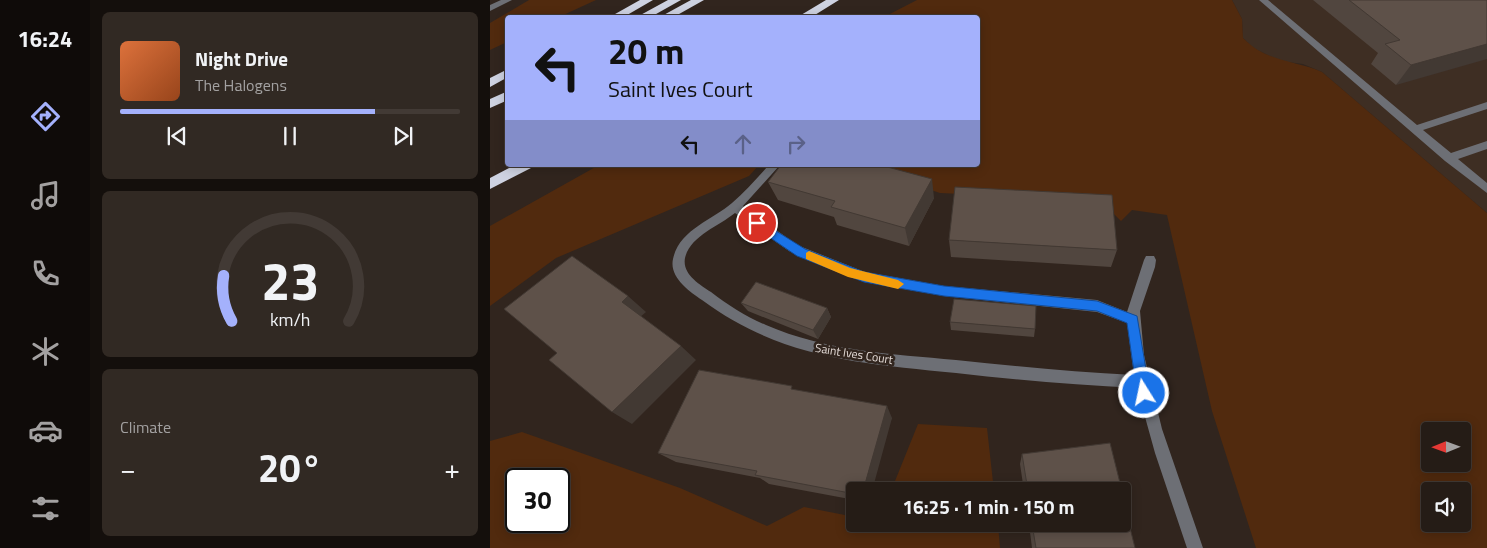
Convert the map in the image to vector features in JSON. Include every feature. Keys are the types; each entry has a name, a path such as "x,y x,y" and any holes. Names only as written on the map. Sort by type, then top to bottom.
{"highway":[{"path":"619,15 648,0"},
{"path":"646,15 676,0"},
{"path":"670,15 699,0"},
{"path":"806,15 834,0"},
{"path":"490,83 505,74"},
{"path":"490,90 505,83"},
{"path":"490,104 505,96"},
{"path":"490,184 522,167"}],"street":[{"path":"490,8 508,0"},
{"path":"1263,0 1487,189"},
{"path":"1415,129 1487,105"},
{"path":"1449,158 1487,145"},
{"name":"Saint Ives Court","path":"773,167 735,207 689,241 681,252 678,265 681,274 711,300 758,328 811,348 872,358 1096,380 1142,382"},
{"path":"735,207 792,248 864,277 944,291 1097,306 1133,320"},
{"path":"1150,260 1146,277 1135,303 1133,320 1142,382 1153,422 1195,548"}],"shaded area":[{"path":"529,0 596,0 563,15 505,15 505,43 490,50 490,23"},
{"path":"917,0 1232,0 1242,19 1243,38 1252,46 1281,60 1322,72 1487,213 1487,548 1256,548 1212,411 1167,215 1132,210 1121,221 1109,209 984,195 940,193 861,167 980,167 980,15 888,15"},
{"path":"1232,0 1487,0 1487,213 1322,72 1303,64 1280,61 1253,48 1243,38 1242,19"},
{"path":"595,167 757,167 749,176 556,258 490,306 490,226"},
{"path":"918,424 987,428 993,482 895,482"},
{"path":"522,432 680,488 767,526 804,507 846,515 846,532 999,532 1000,548 490,548 490,441"}],"building":[{"path":"1349,0 1487,0 1487,44 1411,65 1385,44 1400,40"},
{"path":"779,167 887,167 932,179 905,228 831,207 835,201 768,182"},
{"path":"955,187 1112,195 1117,250 949,240"},
{"path":"572,256 628,296 622,302 681,346 612,412 549,360 557,353 504,309"},
{"path":"756,282 827,308 813,330 741,303"},
{"path":"954,299 1036,306 1035,329 950,322"},
{"path":"699,370 792,386 791,389 887,406 866,482 846,482 846,492 755,475 757,471 658,453"},
{"path":"1110,443 1120,482 1027,482 1022,454"},
{"path":"1033,532 1131,532 1135,548 1036,548"}],"slow traffic":[{"path":"809,256 848,272 898,284"}],"route":[{"path":"757,223 792,248 864,277 944,291 1020,300 1088,305 1108,309 1133,320 1144,393"}]}
